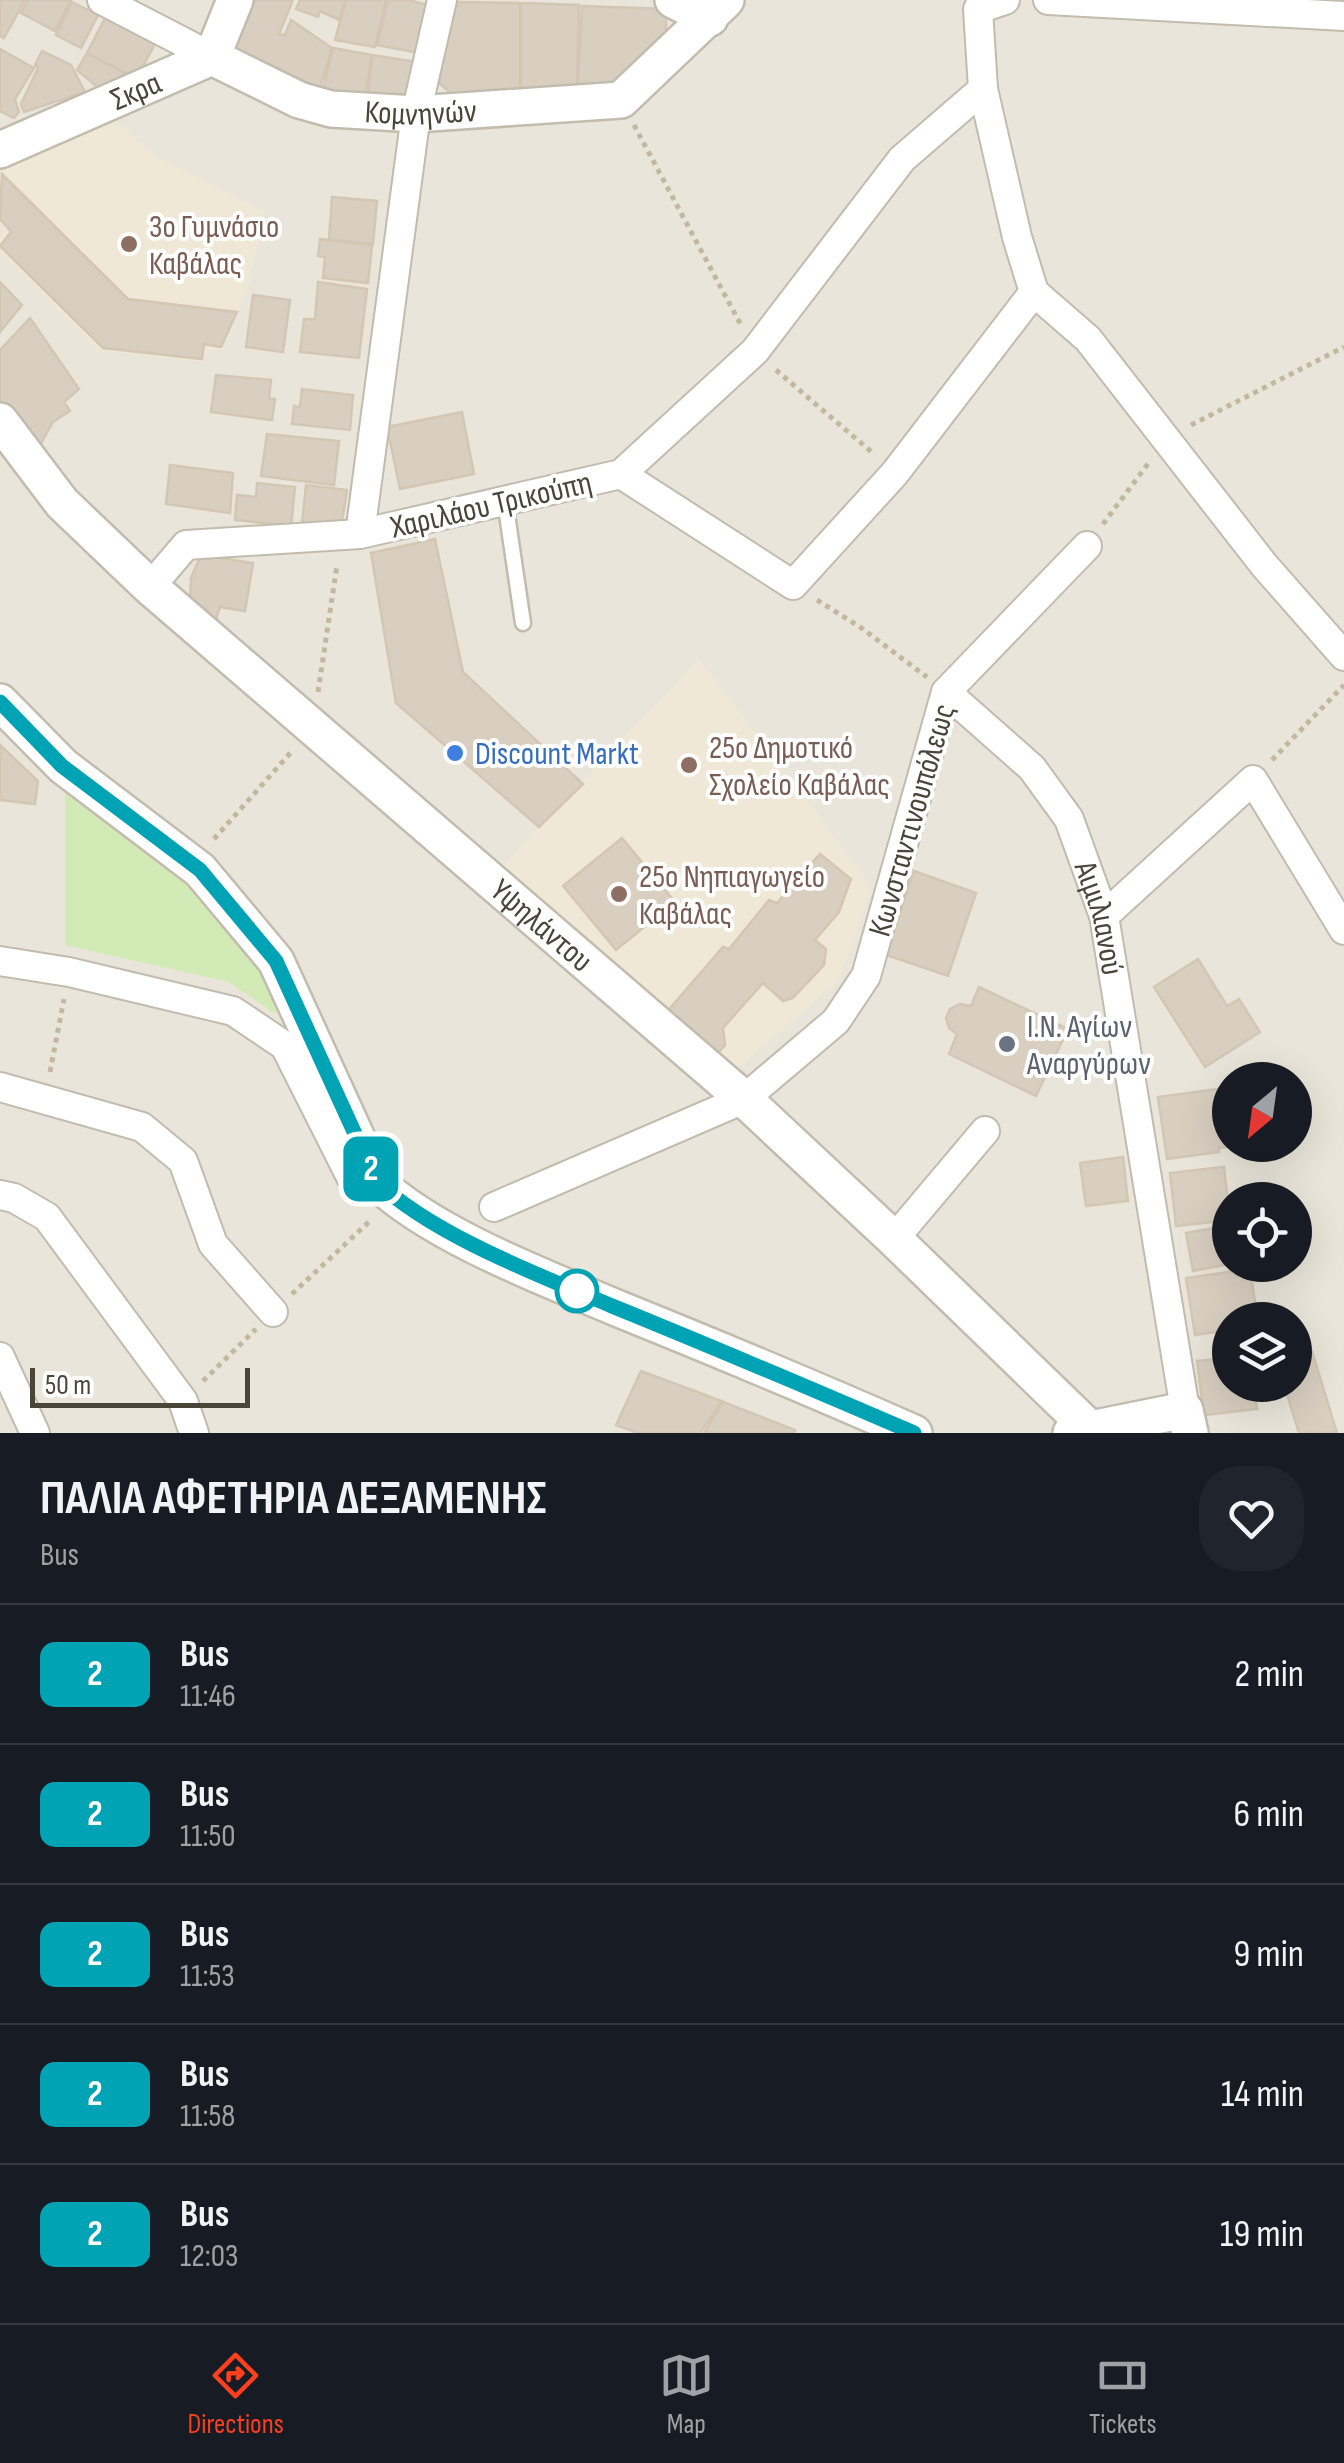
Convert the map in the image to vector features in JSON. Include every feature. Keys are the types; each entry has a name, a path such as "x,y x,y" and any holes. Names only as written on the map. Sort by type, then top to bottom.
{"street":[{"name":"Κομνηνών","path":"102,0 299,100 332,109 416,114 621,100"},
{"path":"212,58 236,0"},
{"path":"360,534 416,114 442,0"},
{"path":"673,0 711,6"},
{"path":"1005,0 978,9 984,89 1034,292 1088,340 1264,564 1344,656"},
{"path":"1048,0 1344,16"},
{"path":"621,100 711,6"},
{"name":"Σκρα","path":"0,150 212,58"},
{"name":"Χαριλάου Τρικούπη","path":"150,587 186,545 360,534 621,474 755,352 902,158 984,89"},
{"path":"621,474 794,586 895,473 1034,292"},
{"name":"Υψηλάντου","path":"0,421 62,503 150,587 744,1099 894,1239 1080,1431"},
{"name":"Κωνσταντινουπόλεως","path":"494,1207 744,1099 836,1021 866,976 946,692 1086,546"},
{"name":"Αιμιλιανού","path":"946,692 1032,768 1069,819 1104,916 1187,1422"},
{"path":"0,702 62,766 200,870 276,961 377,1182 394,1198 478,1246 914,1433"},
{"path":"1104,916 1253,780 1344,930"},
{"path":"0,961 69,972 233,1011 285,1046 355,1185 377,1182"},
{"path":"0,1087 142,1127 183,1160 213,1244 273,1312"},
{"path":"894,1239 985,1130"},
{"path":"0,1195 47,1216 183,1401 194,1433"},
{"path":"0,1357 36,1433"},
{"path":"1080,1431 1187,1422"}],"lane":[{"path":"505,501 522,623"}],"path":[{"path":"621,100 755,352 895,473"},
{"path":"1086,546 1167,438 1344,346"},
{"path":"794,586 860,627 946,692"},
{"path":"1253,780 1344,685"},
{"path":"45,1099 69,972"}],"shaded area":[{"path":"0,0 1344,0 1344,1433 0,1433"},
{"name":"3ο Γυμνάσιο Καβάλας","path":"116,121 156,157 265,212 249,285 223,350 206,349 204,362 99,350 0,251 0,238 6,231 0,224 0,161"},
{"name":"25ο Δημοτικό Σχολείο Καβάλας","path":"699,659 862,873 870,894 838,981 729,1076 498,870"}],"green space":[{"path":"65,783 207,891 285,1001 275,1014 229,982 65,945"}],"building":[{"path":"0,0 25,0 4,38 0,36"},
{"path":"28,0 71,0 55,31 21,13"},
{"path":"239,0 293,0 279,34 285,35 291,20 332,48 320,88 220,46"},
{"path":"300,0 345,0 339,20 320,11 318,17 296,9"},
{"path":"346,0 386,0 375,47 335,40"},
{"path":"388,0 431,6 419,53 377,45"},
{"path":"72,2 98,15 81,48 56,35"},
{"path":"456,2 520,3 520,90 452,94 439,83 447,18"},
{"path":"521,3 579,5 577,86 521,90"},
{"path":"582,6 666,9 666,54 629,83 578,87"},
{"path":"105,18 155,44 136,79 87,53"},
{"path":"333,48 372,55 365,96 323,90"},
{"path":"0,49 34,68 15,99 19,112 14,118 0,111"},
{"path":"42,51 71,65 85,92 24,112 21,104"},
{"path":"87,53 133,77 108,96 77,70"},
{"path":"372,55 417,62 414,102 368,96"},
{"path":"2,174 128,299 237,312 221,347 204,344 202,359 103,348 0,246 11,232 0,219"},
{"path":"332,197 377,201 373,244 329,240"},
{"path":"320,239 372,245 368,283 323,278 325,257 318,256"},
{"path":"0,282 22,305 0,332"},
{"path":"318,282 367,289 359,358 300,352 304,319 315,319"},
{"path":"253,295 290,300 283,352 246,347"},
{"path":"30,318 79,389 64,402 70,411 53,422 35,454 0,406 0,350"},
{"path":"216,375 271,380 269,398 275,399 272,420 211,412"},
{"path":"302,389 353,395 350,430 292,424 294,406 300,407"},
{"path":"462,412 474,474 400,489 387,427"},
{"path":"267,434 339,441 334,485 261,476"},
{"path":"170,465 233,473 230,513 166,504"},
{"path":"257,483 295,487 291,526 235,520 237,495 256,497"},
{"path":"306,485 347,490 341,527 302,524"},
{"path":"435,539 463,672 583,784 539,827 396,703 371,553"},
{"path":"201,555 253,563 245,611 220,607 216,619 190,606 191,578"},
{"path":"0,745 38,781 35,804 0,800"},
{"name":"25ο Νηπιαγωγείο Καβάλας","path":"622,838 675,902 616,950 563,886"},
{"path":"820,854 851,879 839,912 815,940 826,949 824,965 793,998 783,1001 763,983 723,1028 725,1045 716,1055 659,1021 723,947 729,949 769,900 777,903"},
{"path":"914,871 976,893 948,976 886,955"},
{"path":"1198,959 1227,1006 1239,999 1260,1032 1205,1067 1154,987"},
{"name":"Ι.Ν. Αγίων Αναργύρων","path":"979,987 1068,1029 1036,1096 949,1054 957,1034 949,1028 946,1018 950,1009 960,1004 971,1006"},
{"path":"1212,1090 1212,1153 1167,1159 1158,1097"},
{"path":"1123,1157 1128,1201 1086,1206 1080,1163"},
{"path":"1224,1167 1226,1182 1212,1182 1212,1222 1176,1226 1170,1173"},
{"path":"1212,1228 1212,1267 1193,1271 1186,1233"},
{"path":"1212,1274 1212,1282 1252,1282 1255,1302 1212,1302 1212,1333 1195,1335 1186,1278"},
{"path":"1312,1351 1337,1433 1299,1433 1289,1402 1312,1402"},
{"path":"1212,1360 1212,1402 1256,1402 1257,1409 1204,1415 1197,1361"},
{"path":"641,1371 722,1401 700,1433 638,1433 616,1425"},
{"path":"723,1402 795,1430 794,1433 704,1433"}],"bus line":[{"name":"2","path":"0,702 62,766 200,870 276,961 377,1182 394,1198 478,1246 577,1291 914,1433"}],"place":[{"name":"3ο Γυμνάσιο Καβάλας","path":"129,244"},
{"name":"Discount Markt","path":"455,753"},
{"name":"25ο Δημοτικό Σχολείο Καβάλας","path":"689,765"},
{"name":"25ο Νηπιαγωγείο Καβάλας","path":"619,894"},
{"name":"Ι.Ν. Αγίων Αναργύρων","path":"1007,1044"}]}
